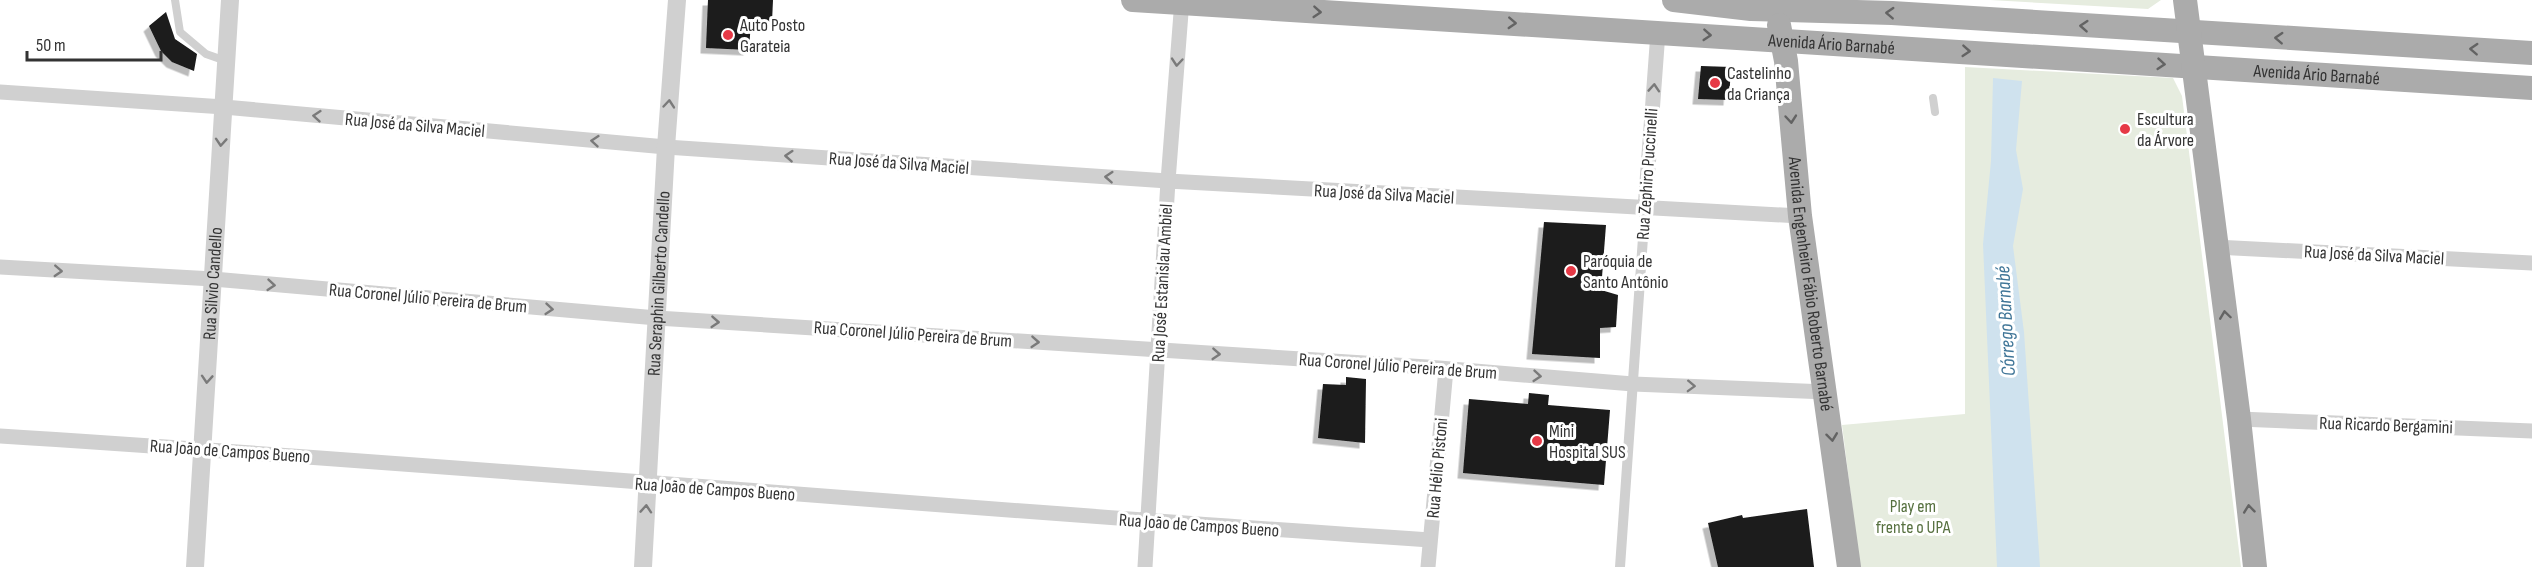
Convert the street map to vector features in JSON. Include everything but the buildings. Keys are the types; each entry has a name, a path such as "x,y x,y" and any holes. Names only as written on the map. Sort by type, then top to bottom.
{"main road":[{"name":"Avenida Ário Barnabé","path":"1133,0 2532,88"},
{"name":"Avenida Ário Barnabé","path":"1674,0 2532,52"},
{"path":"2185,0 2215,247 2239,419 2255,567"},
{"name":"Avenida Engenheiro Fábio Roberto Barnabé","path":"1775,5 1782,40 1800,216 1849,567"}],"street":[{"name":"Rua Silvio Candello","path":"195,567 230,0"},
{"name":"Rua Seraphin Gilberto Candello","path":"643,567 666,147 677,0"},
{"name":"Rua José Estanislau Ambiel","path":"1145,567 1168,180 1182,2"},
{"name":"Rua Zephiro Puccinelli","path":"1620,567 1658,32"},
{"name":"Rua José da Silva Maciel","path":"0,92 224,107 666,147 1168,180 1645,209 1800,216"},
{"name":"Rua José da Silva Maciel","path":"2215,247 2532,263"},
{"name":"Rua Coronel Júlio Pereira de Brum","path":"0,267 213,279 657,318 1446,369 1633,384 1826,392"},
{"name":"Rua Hélio Pistoni","path":"1428,567 1446,369"},
{"name":"Rua Ricardo Bergamini","path":"2239,419 2532,431"},
{"name":"Rua João de Campos Bueno","path":"0,436 202,448 648,484 1430,540"}],"lane":[{"path":"176,0 180,32 206,54 226,61"},
{"path":"1933,98 1935,112"}],"green space":[{"path":"1990,0 2161,0 2148,9"},
{"name":"Play em frente o UPA","path":"1965,67 2173,78 2182,96 2241,567 1860,567 1842,425 1965,414"}],"water":[{"name":"Córrego Barnabé","path":"1993,78 2022,81 2016,150 2023,189 2013,246 2024,332 2040,567 1997,567 1983,244 1991,161"}],"place":[{"name":"Auto Posto Garateia","path":"728,35"},
{"name":"Castelinho da Criança","path":"1715,83"},
{"name":"Escultura da Árvore","path":"2125,129"},
{"name":"Paróquia de Santo Antônio","path":"1571,271"},
{"name":"Mini Hospital SUS","path":"1537,441"}]}
